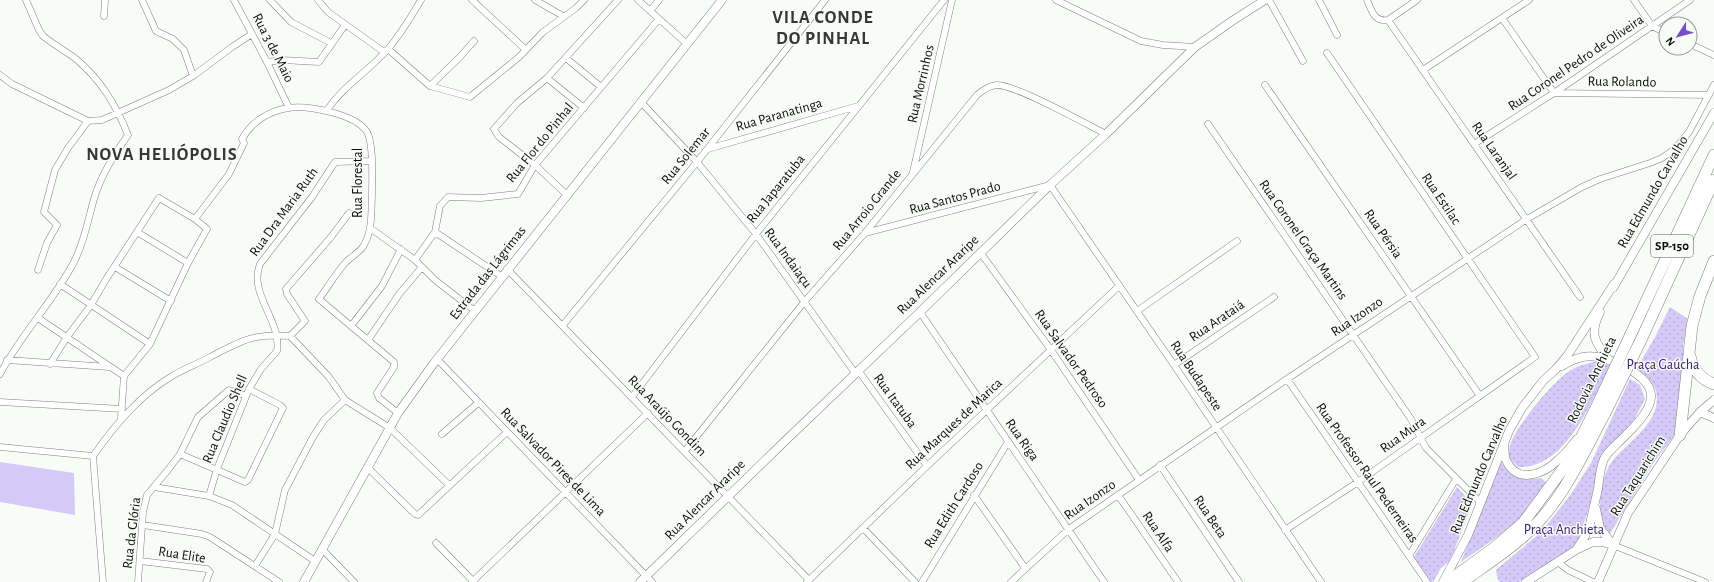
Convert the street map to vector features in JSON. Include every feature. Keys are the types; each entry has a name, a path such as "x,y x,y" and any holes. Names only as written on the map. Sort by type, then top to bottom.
{"highway":[{"name":"Rodovia Anchieta","path":"1462,582 1519,541 1537,523 1557,498 1575,470 1630,336 1714,155"},
{"name":"Rodovia Anchieta","path":"1447,582 1499,544 1523,523 1571,458 1585,428 1600,412 1641,340 1714,180"},
{"name":"SP-150","path":"1680,435 1692,326 1700,296 1714,261"},
{"path":"1689,352 1692,365 1696,371 1701,377 1714,384"}],"main road":[{"name":"Estrada das Lágrimas","path":"304,582 398,413 436,359 722,0"},
{"name":"Rua Alencar Araripe","path":"640,582 650,579 727,496 1195,47 1265,0"},
{"name":"Rua Edmundo Carvalho","path":"1609,360 1599,347 1595,338 1594,329 1596,320 1614,284 1714,113"},
{"name":"Rua Edmundo Carvalho","path":"1443,582 1468,535 1480,502 1515,420 1527,400 1543,381 1556,369 1575,345 1614,284"},
{"path":"1556,369 1570,361 1584,356 1609,360 1633,370 1647,384 1651,393 1651,402 1647,412 1640,422 1604,459 1589,528 1576,550"},
{"name":"Rua Taquarichim","path":"1598,582 1628,512 1680,435 1700,412 1714,400"},
{"path":"1700,412 1714,418"},
{"path":"1504,444 1506,460 1510,465 1518,473 1530,476 1541,472 1558,461 1585,428"},
{"path":"1595,504 1600,528 1613,545"},
{"path":"1526,582 1576,550 1593,542 1602,542 1613,545"}],"street":[{"path":"0,374 7,360 38,318 74,262 84,238 94,198 114,154 128,134 109,94 86,68 43,36 36,25 26,0"},
{"path":"104,16 105,0"},
{"path":"142,0 156,31 173,40 184,50 193,76"},
{"name":"Rua 3 de Maio","path":"234,0 267,62 289,108"},
{"path":"270,0 291,22 331,43"},
{"path":"318,0 328,12 345,25 386,51 430,86 470,96 526,50 543,32 576,8 584,0"},
{"path":"327,110 342,91 386,51 410,20 421,0"},
{"path":"472,0 526,50"},
{"path":"535,0 563,16"},
{"path":"567,195 535,165 500,137 494,129 517,103 547,78 618,0"},
{"path":"638,0 687,44"},
{"path":"650,10 659,0"},
{"name":"Rua Solemar","path":"563,325 697,162 825,0"},
{"name":"Rua Japaratuba","path":"632,397 756,234 944,0"},
{"name":"Rua Morrinhos","path":"913,173 952,0"},
{"path":"1056,0 1141,41 1163,45 1195,47"},
{"path":"1270,0 1303,61"},
{"path":"1319,0 1337,35"},
{"path":"1366,0 1380,21 1388,20 1417,0"},
{"path":"1423,70 1529,0"},
{"path":"1634,0 1652,26 1658,29"},
{"name":"Rua Coronel Pedro de Oliveira","path":"1474,144 1554,93 1690,0"},
{"path":"1502,18 1554,93"},
{"name":"Rua Flor do Pinhal","path":"415,260 435,232 440,206 448,197 481,198 518,194 535,165 659,19"},
{"name":"Rua Laranjal","path":"1388,20 1580,297"},
{"path":"267,62 293,60 316,63 323,57 331,43 345,25"},
{"path":"0,75 12,84 88,122 102,120 169,90 193,76 252,34"},
{"path":"430,86 460,58 474,41"},
{"path":"1698,48 1714,55"},
{"name":"Rua Estilac","path":"1327,53 1534,354 1534,359"},
{"path":"566,58 601,87"},
{"path":"547,78 584,108"},
{"name":"Rua Arroio Grande","path":"685,451 805,301 865,233 977,95 985,89 995,85 1004,86 1021,92 1106,134"},
{"name":"Rua Pérsia","path":"1265,85 1480,396"},
{"name":"Rua Izonzo","path":"1011,582 1069,529 1287,378 1467,258 1527,219 1582,187 1600,179 1650,163 1662,158 1675,149 1689,132 1714,85"},
{"name":"Rua Rolando","path":"1554,93 1709,95"},
{"name":"Rua Indaiaçu","path":"641,102 697,162 756,234 805,301"},
{"name":"Rua Paranatinga","path":"707,149 858,106"},
{"name":"Rua Florestal","path":"195,219 229,174 244,143 242,139 252,124 267,115 289,108 327,110 348,118 366,131 371,144 370,228 362,248 345,263 319,299 351,326"},
{"path":"38,270 46,243 57,225 44,212 51,181 60,161 88,122"},
{"name":"Rua Coronel Graça Martins","path":"1208,124 1411,419 1426,448 1480,502"},
{"name":"Rua Dra Maria Ruth","path":"277,335 257,281 260,264 312,197 335,162 371,161"},
{"name":"Rua Santos Prado","path":"865,233 1050,185"},
{"name":"Rua Budapeste","path":"1050,185 1321,582"},
{"path":"50,364 67,337 91,305 159,198 195,219 207,229 188,263 150,344 124,376 121,418"},
{"path":"290,336 305,320 287,294 286,289 331,237 349,213"},
{"path":"370,228 401,249 415,260 435,280 475,310"},
{"path":"137,232 188,263"},
{"path":"435,232 502,276"},
{"path":"1137,311 1237,241"},
{"path":"398,413 380,398 378,393 394,367 394,362 351,326 382,286 401,249"},
{"name":"Rua Salvador Pedroso","path":"980,252 1051,350 1139,480"},
{"path":"115,266 171,301"},
{"path":"368,340 400,293 422,267"},
{"name":"Rua Araújo Gondim","path":"507,269 685,451 808,581"},
{"path":"60,284 150,344"},
{"name":"Rua Marques de Marica","path":"808,581 986,410 1119,286"},
{"name":"Rua Arataiá","path":"1174,365 1274,297"},
{"name":"Rua Itatuba","path":"805,301 927,466"},
{"name":"Rua Riga","path":"920,312 1104,582"},
{"path":"38,318 124,376"},
{"path":"104,582 93,456 121,418 151,391 183,370 241,341 267,334 290,336 329,378 345,400 390,428 449,485"},
{"name":"Rua Claudio Shell","path":"209,496 217,469 249,389 261,368 277,351 277,335"},
{"name":"Rua Salvador Pires de Lima","path":"436,359 650,579"},
{"name":"Rua Mura","path":"1286,530 1358,482 1534,359"},
{"path":"7,360 110,367"},
{"name":"Rua Professor Raul Pederneiras","path":"1287,378 1427,582"},
{"path":"180,454 245,482 248,480 283,409 280,404 249,389"},
{"name":"Rua da Glória","path":"138,582 145,500 147,495 180,454 201,414 229,390 246,396"},
{"path":"254,566 275,534 285,490 290,479 318,428 345,400"},
{"path":"0,402 122,409"},
{"path":"442,434 478,403"},
{"path":"436,543 473,582 648,414"},
{"path":"368,468 416,515 420,513 507,432"},
{"name":"Rua Edith Cardoso","path":"922,582 974,495 1008,442"},
{"path":"0,447 93,456"},
{"name":"Rua Beta","path":"1160,466 1239,582"},
{"path":"1409,556 1456,478"},
{"path":"154,487 209,496 232,505 315,561"},
{"path":"974,495 1026,568"},
{"name":"Rua Alfa","path":"1118,495 1178,582"},
{"path":"143,525 202,534 210,537 279,582"},
{"path":"863,528 915,582"},
{"path":"1613,545 1705,582"},
{"path":"322,548 354,582"},
{"name":"Rua Elite","path":"140,561 207,569 210,572 206,582"},
{"path":"1558,562 1568,570 1593,582"}],"green space":[{"name":"Praça Gaúcha","path":"1670,307 1688,319 1683,346 1683,373 1677,432 1654,462 1609,535 1604,528 1600,508 1603,483 1606,472 1611,463 1642,431 1654,413 1657,402 1655,388 1648,378 1637,368"},
{"path":"1598,361 1610,364 1610,367 1585,415 1563,446 1550,457 1535,465 1518,467 1509,458 1510,448 1513,438 1527,416 1555,383 1564,375 1584,364"},
{"name":"Praça Anchieta","path":"1630,379 1640,385 1645,399 1634,420 1601,455 1591,502 1578,541 1567,552 1519,582 1500,582 1498,580 1496,570 1541,532 1569,497 1591,463"},
{"name":"Praça Anchieta","path":"1500,461 1509,472 1517,477 1522,479 1541,478 1548,484 1522,519 1461,562"},
{"path":"0,462 74,473 75,515 0,502"},
{"path":"1457,487 1472,504 1450,561 1441,568 1433,582 1431,582 1414,557"}],"district":[{"name":"VILA CONDE DO PINHAL","path":"823,28"},
{"name":"NOVA HELIÓPOLIS","path":"162,155"}]}
